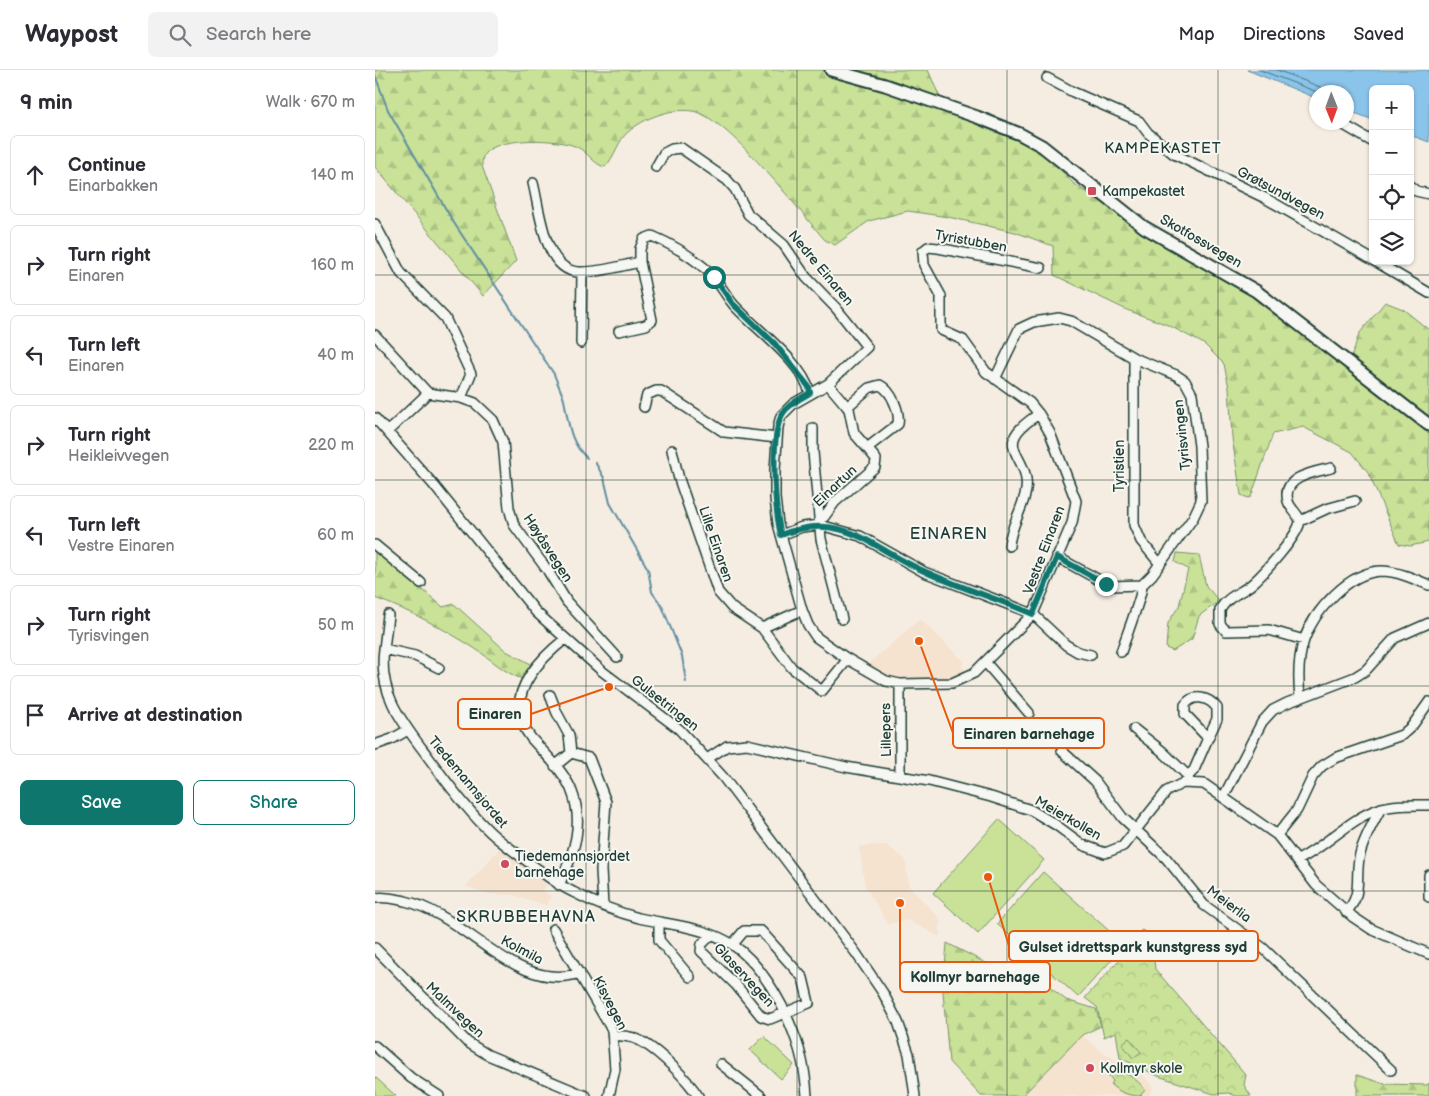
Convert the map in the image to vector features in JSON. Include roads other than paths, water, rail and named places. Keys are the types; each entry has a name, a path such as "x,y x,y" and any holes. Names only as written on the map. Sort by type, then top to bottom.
{"main road":[{"name":"Skotfossvegen","path":"831,70 885,85 977,117 1020,134 1042,146 1144,226 1256,292 1429,425"}],"street":[{"name":"Grøtsundvegen","path":"1047,78 1073,92 1139,121 1148,132 1174,154 1265,198 1369,258"},
{"path":"1353,130 1369,140"},
{"name":"Nedre Einaren","path":"656,167 661,156 667,151 677,148 687,150 731,184 748,214 784,245 806,277 836,308 867,346 828,384"},
{"path":"533,183 553,257 566,270 582,272 640,262"},
{"path":"1414,189 1429,194"},
{"path":"375,224 401,273 442,312 461,349 471,374 461,398"},
{"path":"619,331 646,324 652,320 640,262 642,242 646,237 652,236 705,268 718,281 733,304 791,363 806,382 810,393"},
{"name":"Tyristubben","path":"941,330 942,302 939,290 924,265 922,254 925,248 938,248 1041,268"},
{"name":"Grøtsundvegen","path":"1381,265 1429,292"},
{"path":"581,343 582,272"},
{"name":"Tyrisvingen","path":"995,380 1019,329 1034,322 1052,319 1071,322 1134,358 1181,378 1190,388 1195,405 1201,501 1193,518 1160,564 1142,585"},
{"name":"Vestre Einaren","path":"941,330 963,340 986,372 1020,396 1039,414 1050,433 1076,501 1074,516 1033,614"},
{"path":"375,336 428,394 387,432"},
{"name":"Tyristien","path":"1134,358 1134,525 1141,541 1160,564"},
{"path":"828,384 810,393 783,412 779,422 777,438 775,498 781,535 802,610 811,632 876,677 900,684 952,683 967,679 986,663 1033,614"},
{"name":"Einartun","path":"819,522 835,502 875,467 876,459 854,433 847,407 828,384"},
{"path":"847,407 874,386 883,386 891,396 898,416 898,424 867,448"},
{"path":"645,407 647,395 656,390 661,391 724,432 777,438"},
{"name":"Høyåsvegen","path":"428,394 461,398 481,407 498,427 503,442 511,518 519,533 548,571 567,602 617,657"},
{"path":"1009,546 1011,528 1026,490 1024,474 1013,448 1013,439 1023,426 1039,414"},
{"name":"Gulsetringen","path":"375,418 432,483 536,612 625,689 679,730 707,759 851,946 883,993 907,1045 915,1096"},
{"path":"813,428 819,522 842,619"},
{"name":"Lille Einaren","path":"672,450 679,479 714,584 731,608 762,628 792,668 821,691 848,659"},
{"path":"1304,640 1269,630 1226,631 1220,624 1219,616 1225,602 1258,578 1299,528 1300,522 1288,502 1289,487 1298,478 1331,468"},
{"path":"1300,522 1326,509 1355,501"},
{"path":"781,535 819,522 859,536 925,572 1033,614 1066,646 1078,652 1091,655"},
{"path":"375,544 421,583"},
{"path":"1057,557 1110,586 1142,585 1143,591 1121,652"},
{"path":"1300,697 1300,665 1304,640 1311,626 1336,593 1347,583 1362,575 1383,571 1429,585"},
{"path":"762,628 802,610"},
{"name":"Tiedemannsjordet","path":"388,615 382,669 384,686 407,730 484,827 559,885"},
{"path":"1224,796 1266,716 1281,705 1355,677 1366,670 1395,638 1407,630 1429,623"},
{"path":"559,885 575,846 578,820 571,789 526,730 520,716 519,698 526,680 550,651 565,639"},
{"path":"384,649 415,656 439,668"},
{"path":"986,663 1029,713"},
{"name":"Lillepers","path":"900,684 900,776"},
{"path":"550,695 559,718 569,735 571,753"},
{"path":"1188,779 1193,770 1217,719 1217,708 1208,700 1199,697 1192,698 1185,705 1185,714 1208,738"},
{"path":"1277,835 1297,810 1313,776 1322,766 1335,758 1402,735 1412,726 1429,702"},
{"path":"1134,729 1162,751 1188,779 1204,784 1224,796 1277,835 1326,895 1346,912 1371,929 1429,953"},
{"path":"375,745 392,739 407,730"},
{"name":"Meierkollen","path":"707,759 727,746 747,744 846,767 966,790 1031,810 1056,825 1083,845 1099,852 1117,850 1137,830 1162,796 1188,779"},
{"name":"Meierlia","path":"1062,751 1095,781 1115,809 1166,858 1204,905 1263,948 1391,1070"},
{"path":"555,766 571,753"},
{"path":"571,753 589,758 606,802 606,826 601,870 603,906"},
{"path":"1298,860 1326,844 1361,817 1381,808 1429,805"},
{"path":"1346,912 1357,897 1359,858 1363,843 1381,808"},
{"path":"1429,875 1429,897"},
{"name":"Glaservegen","path":"559,885 622,913 711,935 733,944 765,977 785,1014 805,1063 807,1096"},
{"name":"Kolmila","path":"375,898 385,897 416,904 455,923 497,954 534,974 552,978 580,973"},
{"path":"659,922 659,940 690,977"},
{"name":"Kisvegen","path":"553,930 580,973 613,1036 615,1069 609,1096"},
{"name":"Glaservegen","path":"711,935 702,944 701,951 736,985 761,1016 770,1019 809,1004 803,978 761,931 744,931 733,944"},
{"name":"Malmvegen","path":"375,948 467,1042 487,1055 586,1096"},
{"path":"613,1036 627,1036 644,1043 668,1063 698,1096"},
{"path":"375,1046 411,1078 439,1096"},
{"path":"721,1064 761,1096"}],"water":[{"path":"1247,70 1429,70 1429,142 1414,136 1414,85 1369,85 1369,118 1354,113 1354,85 1309,85 1309,95"}],"waterway":[{"path":"375,75 388,110 454,223 554,374 563,397 573,439 587,458"},
{"path":"595,462 604,478 610,503 648,569 652,592 662,606 682,656 686,682"}],"place":[{"name":"Kampekastet","path":"1092,191"},
{"name":"Einaren barnehage","path":"919,641"},
{"name":"Einaren","path":"609,687"},
{"name":"Tiedemannsjordet barnehage","path":"505,864"},
{"name":"Gulset idrettspark kunstgress syd","path":"988,877"},
{"name":"Kollmyr barnehage","path":"900,903"},
{"name":"Kollmyr skole","path":"1090,1068"}],"district":[{"name":"KAMPEKASTET","path":"1163,148"},
{"name":"EINAREN","path":"949,534"},
{"name":"SKRUBBEHAVNA","path":"526,917"}]}
